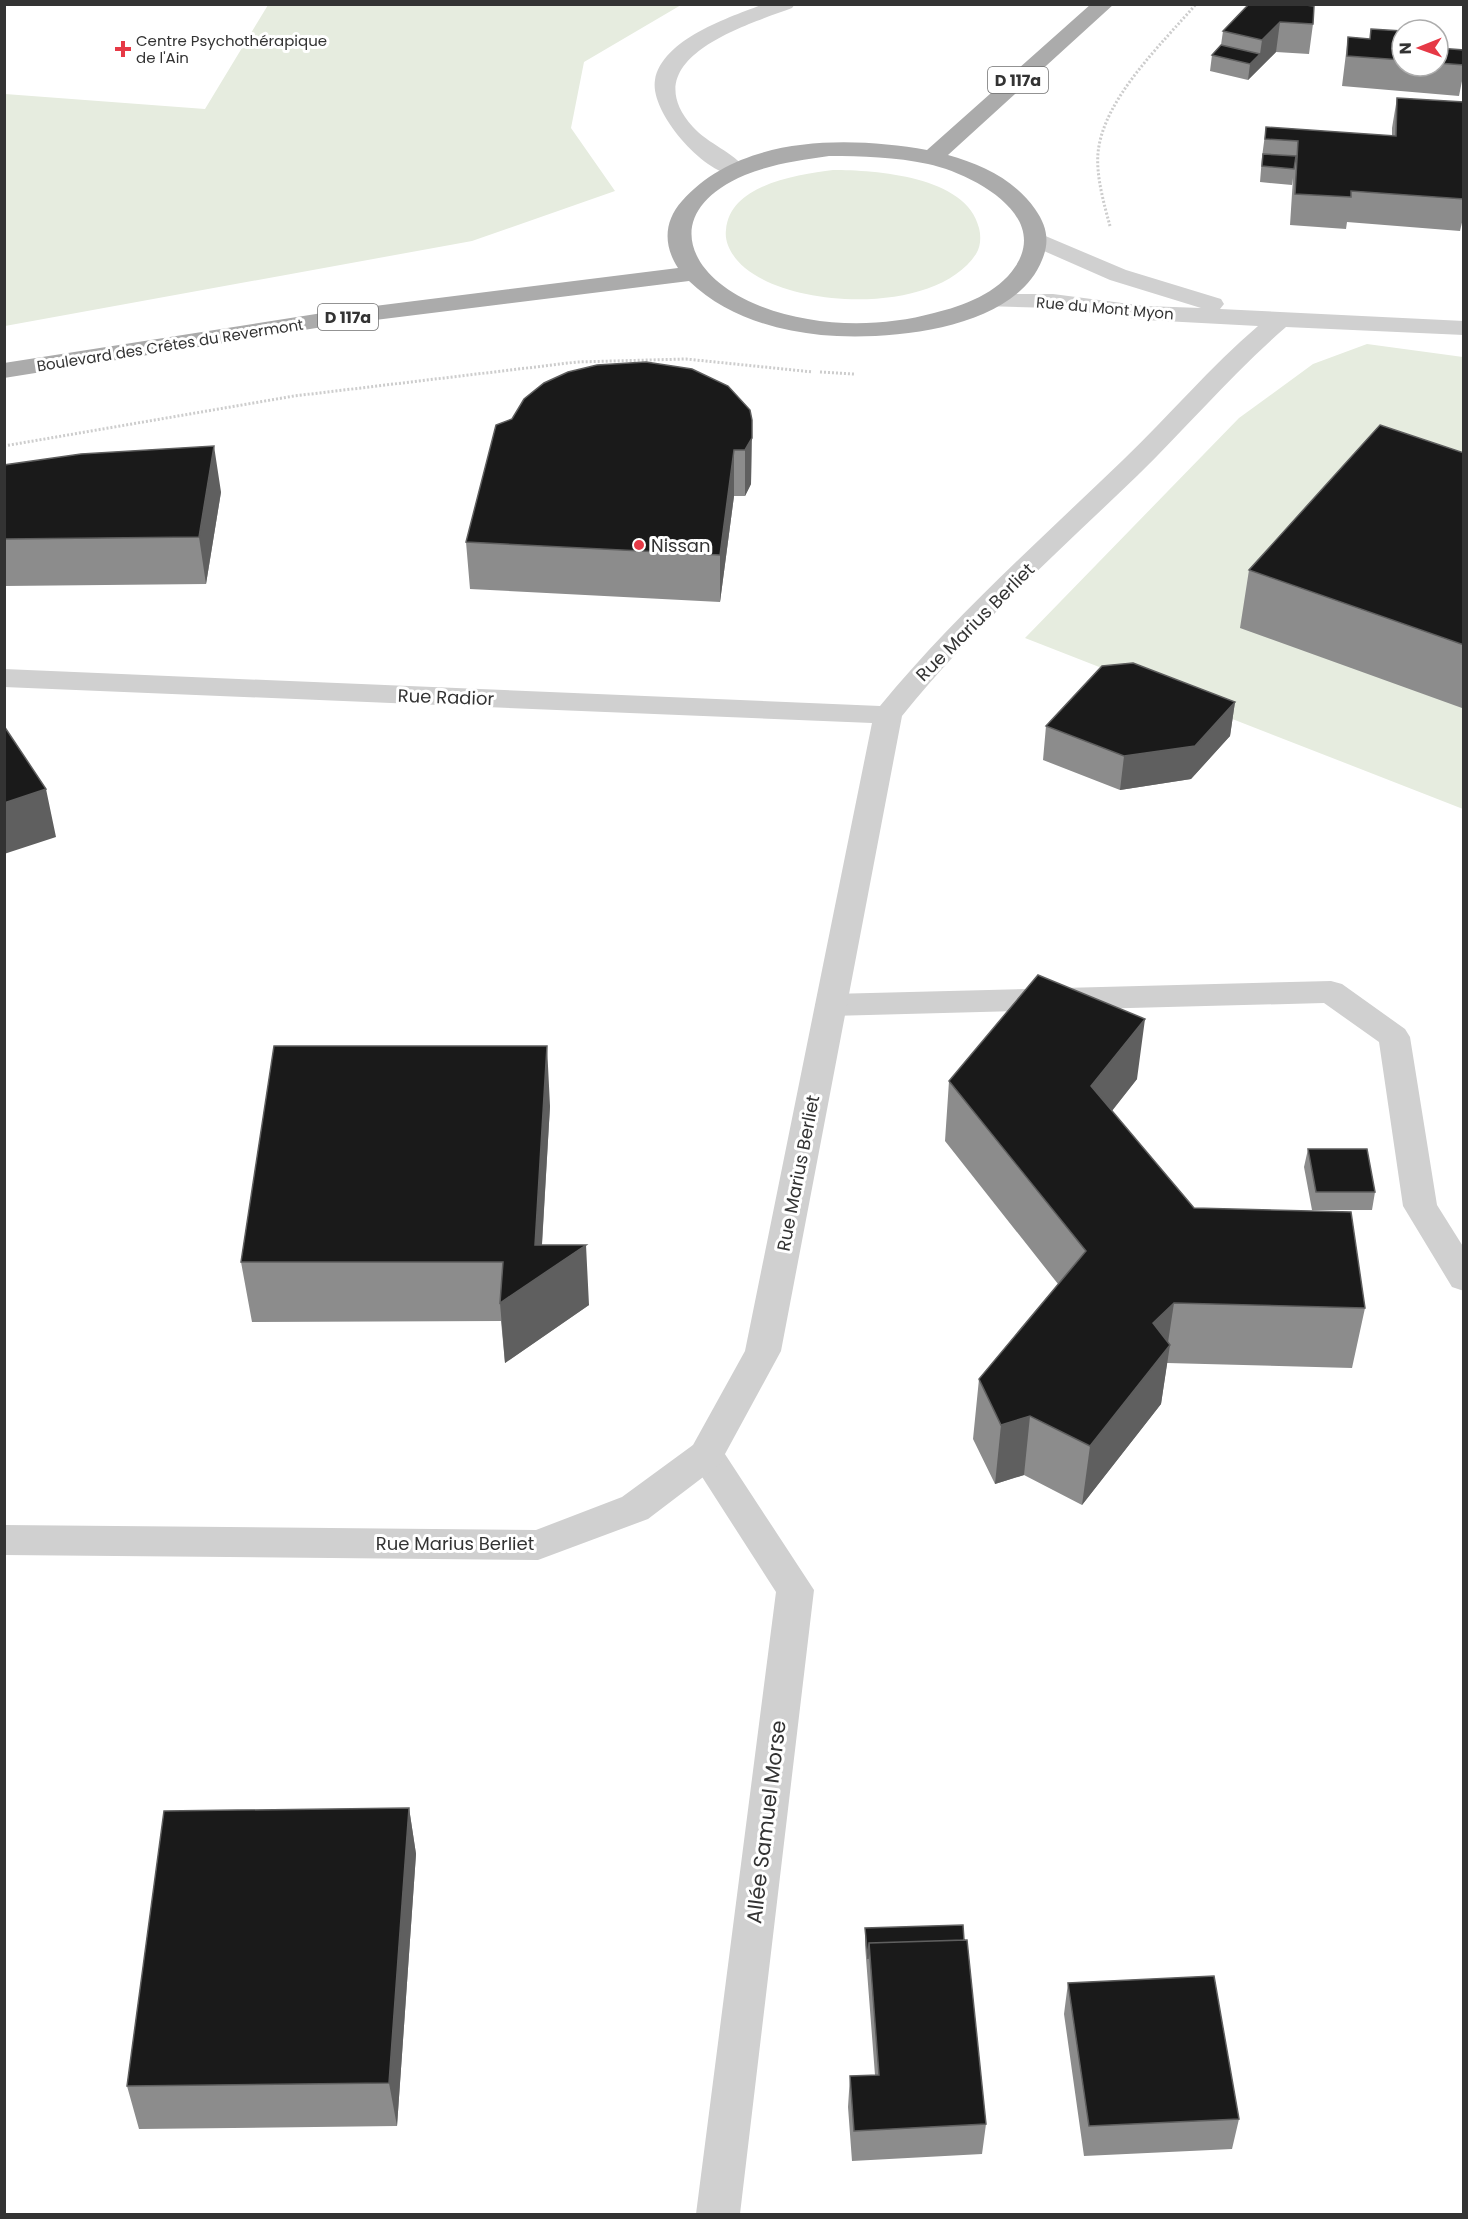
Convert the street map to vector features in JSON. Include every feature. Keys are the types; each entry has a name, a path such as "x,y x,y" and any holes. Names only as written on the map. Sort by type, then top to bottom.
{"main road":[{"name":"D 117a","path":"932,157 1104,4"},
{"path":"830,148 882,149 932,157 974,172 1007,191 1028,214 1036,239 1032,261 1016,282 992,301 946,319 889,328 829,328 771,317 724,298 692,273 678,245 681,217 701,191 735,170 779,156 830,148"},
{"name":"Boulevard des Crêtes du Revermont","path":"4,371 335,318 692,273"}],"street":[{"path":"735,170 682,129 666,104 665,82 671,63 714,30 785,4"},
{"name":"Rue du Mont Myon","path":"1036,239 1118,275 1268,317"},
{"name":"Rue du Mont Myon","path":"992,301 1053,301 1145,313 1464,327"},
{"name":"Rue Marius Berliet","path":"4,1540 538,1545 635,1508 706,1455 763,1351 888,715 934,658 1182,418 1246,349 1268,317"},
{"name":"Rue Radior","path":"4,678 888,715"},
{"path":"831,1005 1331,992 1394,1037 1420,1206 1464,1278"},
{"name":"Allée Samuel Morse","path":"706,1455 795,1590 718,2214"}],"path":[{"path":"1091,263 1112,234 1103,202 1098,153 1109,113 1133,79 1196,4"},
{"path":"4,446 294,396 577,362 686,359 845,375 856,373"}],"shaded area":[{"path":"268,5 681,5 584,62 571,128 615,191 472,241 5,326 5,94 205,109"},
{"path":"833,170 872,172 917,180 939,187 957,197 971,211 979,228 980,241 976,254 957,274 931,287 899,296 865,299 830,298 797,292 768,282 745,268 731,251 726,235 730,214 739,202 752,192 784,179"},
{"path":"1367,344 1463,357 1463,809 1025,638 1239,418 1313,364"}],"building":[{"path":"1249,4 1314,6 1313,24 1280,22 1262,40 1223,31"},
{"path":"1371,29 1390,30 1390,59 1347,56 1348,37 1370,39"},
{"path":"1221,45 1260,54 1250,64 1212,55"},
{"path":"1450,49 1464,50 1464,65 1450,64"},
{"path":"1397,98 1464,102 1464,199 1351,191 1351,197 1295,194 1298,141 1265,139 1266,127 1396,136"},
{"path":"1263,154 1296,156 1294,169 1262,166"},
{"path":"646,362 692,369 728,386 750,410 752,438 745,450 734,450 720,555 466,542 496,425 512,419 524,399 544,383 568,372 597,365"},
{"path":"1380,425 1464,453 1464,645 1249,570"},
{"path":"214,446 199,537 4,539 4,465 81,454"},
{"path":"1133,663 1235,702 1195,746 1124,756 1046,726 1102,666"},
{"path":"4,726 46,789 4,803"},
{"path":"1038,975 1145,1019 1091,1086 1194,1208 1351,1212 1365,1308 1174,1303 1153,1323 1170,1345 1090,1446 1030,1416 1001,1425 979,1379 1086,1251 949,1081"},
{"path":"274,1046 547,1046 535,1245 586,1245 500,1303 503,1262 241,1262"},
{"path":"1308,1149 1367,1149 1375,1192 1316,1192"},
{"path":"409,1808 389,2083 127,2086 164,1811"},
{"path":"963,1925 964,1940 869,1943 868,1959 865,1928"},
{"path":"967,1940 986,2124 854,2131 850,2076 879,2075 869,1943"},
{"path":"1214,1976 1239,2119 1089,2126 1068,1983"}],"place":[{"name":"Centre Psychothérapique de l'Ain","path":"123,49"},
{"name":"Nissan","path":"639,545"}]}
